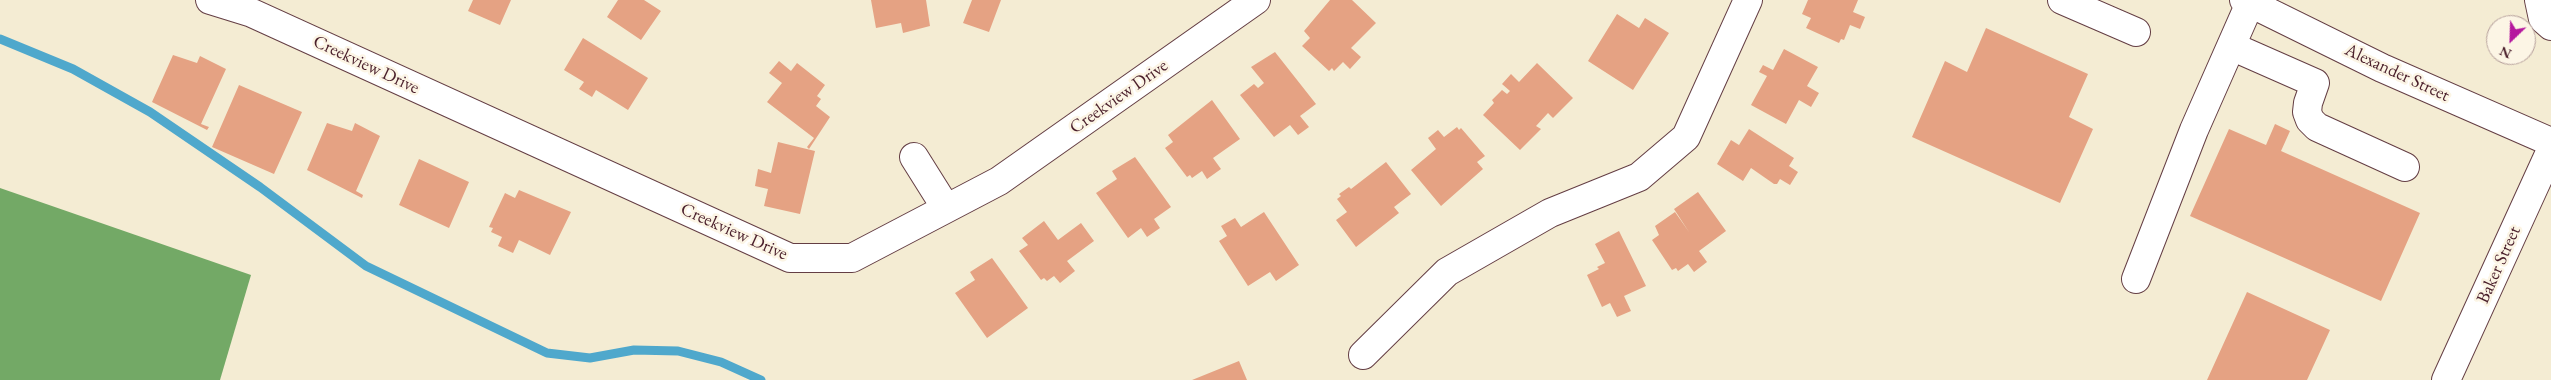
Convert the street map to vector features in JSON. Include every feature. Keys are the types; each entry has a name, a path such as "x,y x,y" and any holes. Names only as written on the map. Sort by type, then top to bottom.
{"street":[{"name":"Creekview Drive","path":"210,0 252,13 790,258 852,258 999,180 1256,0"},
{"path":"2062,0 2136,32"},
{"path":"2539,0 2543,19 2551,26"},
{"path":"1363,355 1447,272 1550,213 1639,177 1686,137 1742,2"},
{"path":"2136,279 2194,130 2231,46 2247,2"},
{"name":"Alexander Street","path":"2247,2 2333,44 2551,142"},
{"path":"2333,44 2308,102 2307,112 2310,120 2317,127 2405,167"},
{"path":"2231,46 2315,83"},
{"name":"Baker Street","path":"2446,380 2551,150"},
{"path":"914,157 946,208"}],"green space":[{"path":"0,188 251,275 220,380 0,380"}],"building":[{"path":"473,0 511,0 500,25 468,11"},
{"path":"618,0 644,0 661,11 641,40 607,17"},
{"path":"871,0 926,0 930,26 903,33 901,23 876,28"},
{"path":"972,0 1001,0 989,32 963,23"},
{"path":"1330,0 1352,0 1376,23 1351,48 1361,57 1350,69 1343,62 1334,71 1332,68 1329,71 1302,46 1310,38 1304,31"},
{"path":"1808,0 1858,0 1853,12 1865,17 1860,29 1850,25 1844,40 1841,39 1839,43 1806,28 1811,18 1802,14"},
{"path":"1617,14 1639,28 1645,18 1669,33 1633,90 1588,61"},
{"path":"1986,28 2088,74 2069,117 2093,129 2060,203 1912,137 1945,61 1967,72"},
{"path":"583,38 648,78 628,110 596,90 592,97 579,89 584,82 564,70"},
{"path":"1784,49 1818,67 1807,86 1819,93 1811,107 1799,100 1786,124 1751,105 1767,76 1759,72 1763,65 1773,70"},
{"path":"1275,52 1316,104 1300,116 1309,127 1298,135 1290,125 1274,137 1240,95 1254,84 1258,88 1264,83 1251,67"},
{"path":"173,55 197,63 200,56 226,69 201,124 209,127 207,130 152,102"},
{"path":"779,61 791,71 797,63 825,85 817,96 821,99 816,106 830,117 809,149 807,147 814,138 767,102 782,83 769,73"},
{"path":"1537,63 1573,98 1553,118 1548,113 1536,126 1541,129 1520,150 1483,115 1494,103 1492,100 1502,90 1507,94 1510,91 1502,84 1511,74 1519,82"},
{"path":"239,85 302,112 274,174 212,147"},
{"path":"1212,100 1240,139 1213,158 1221,169 1207,179 1202,171 1192,178 1190,175 1187,177 1165,148 1173,142 1168,135"},
{"path":"327,123 352,131 355,123 380,136 356,191 363,195 362,198 307,170"},
{"path":"2275,124 2290,131 2281,151 2420,213 2381,301 2190,216 2229,129 2266,145"},
{"path":"1457,127 1459,130 1461,128 1485,156 1477,162 1483,169 1441,206 1411,170 1436,149 1428,138 1438,130 1444,137"},
{"path":"1749,129 1794,158 1789,166 1798,172 1790,185 1780,179 1777,184 1774,184 1751,168 1743,181 1717,164 1731,140 1739,145"},
{"path":"778,142 815,151 800,214 764,206 768,189 755,186 758,169 771,173"},
{"path":"1135,157 1171,207 1154,219 1160,228 1147,237 1141,228 1128,238 1096,193 1117,179 1112,171"},
{"path":"419,159 469,182 449,228 399,205"},
{"path":"1386,162 1411,194 1394,207 1399,213 1356,247 1336,220 1347,212 1337,199 1341,196 1339,194 1349,187 1351,189"},
{"path":"519,190 571,212 550,255 519,240 513,253 498,246 502,237 491,232 493,228 489,227 505,193 515,198"},
{"path":"1698,192 1726,231 1699,251 1707,262 1694,272 1688,264 1678,271 1676,268 1672,270 1652,240 1659,235 1655,226 1675,212 1689,232 1674,209"},
{"path":"1264,212 1299,265 1276,281 1270,272 1248,286 1219,241 1227,236 1221,226 1235,218 1241,227"},
{"path":"1044,221 1058,240 1081,223 1094,241 1067,261 1075,271 1060,283 1054,276 1047,281 1044,278 1041,280 1019,251 1028,245 1022,238"},
{"path":"1619,231 1646,286 1624,296 1631,311 1617,317 1610,303 1602,307 1587,275 1599,269 1597,267 1605,263 1595,244"},
{"path":"992,258 1028,308 987,338 955,293 975,280 970,272"},
{"path":"2247,292 2330,330 2307,380 2207,380"},
{"path":"1239,361 1247,380 1192,380"}],"waterway":[{"path":"0,39 73,69 150,112 260,187 366,266 547,353 590,358 634,350 678,351 721,362 761,380"}]}
